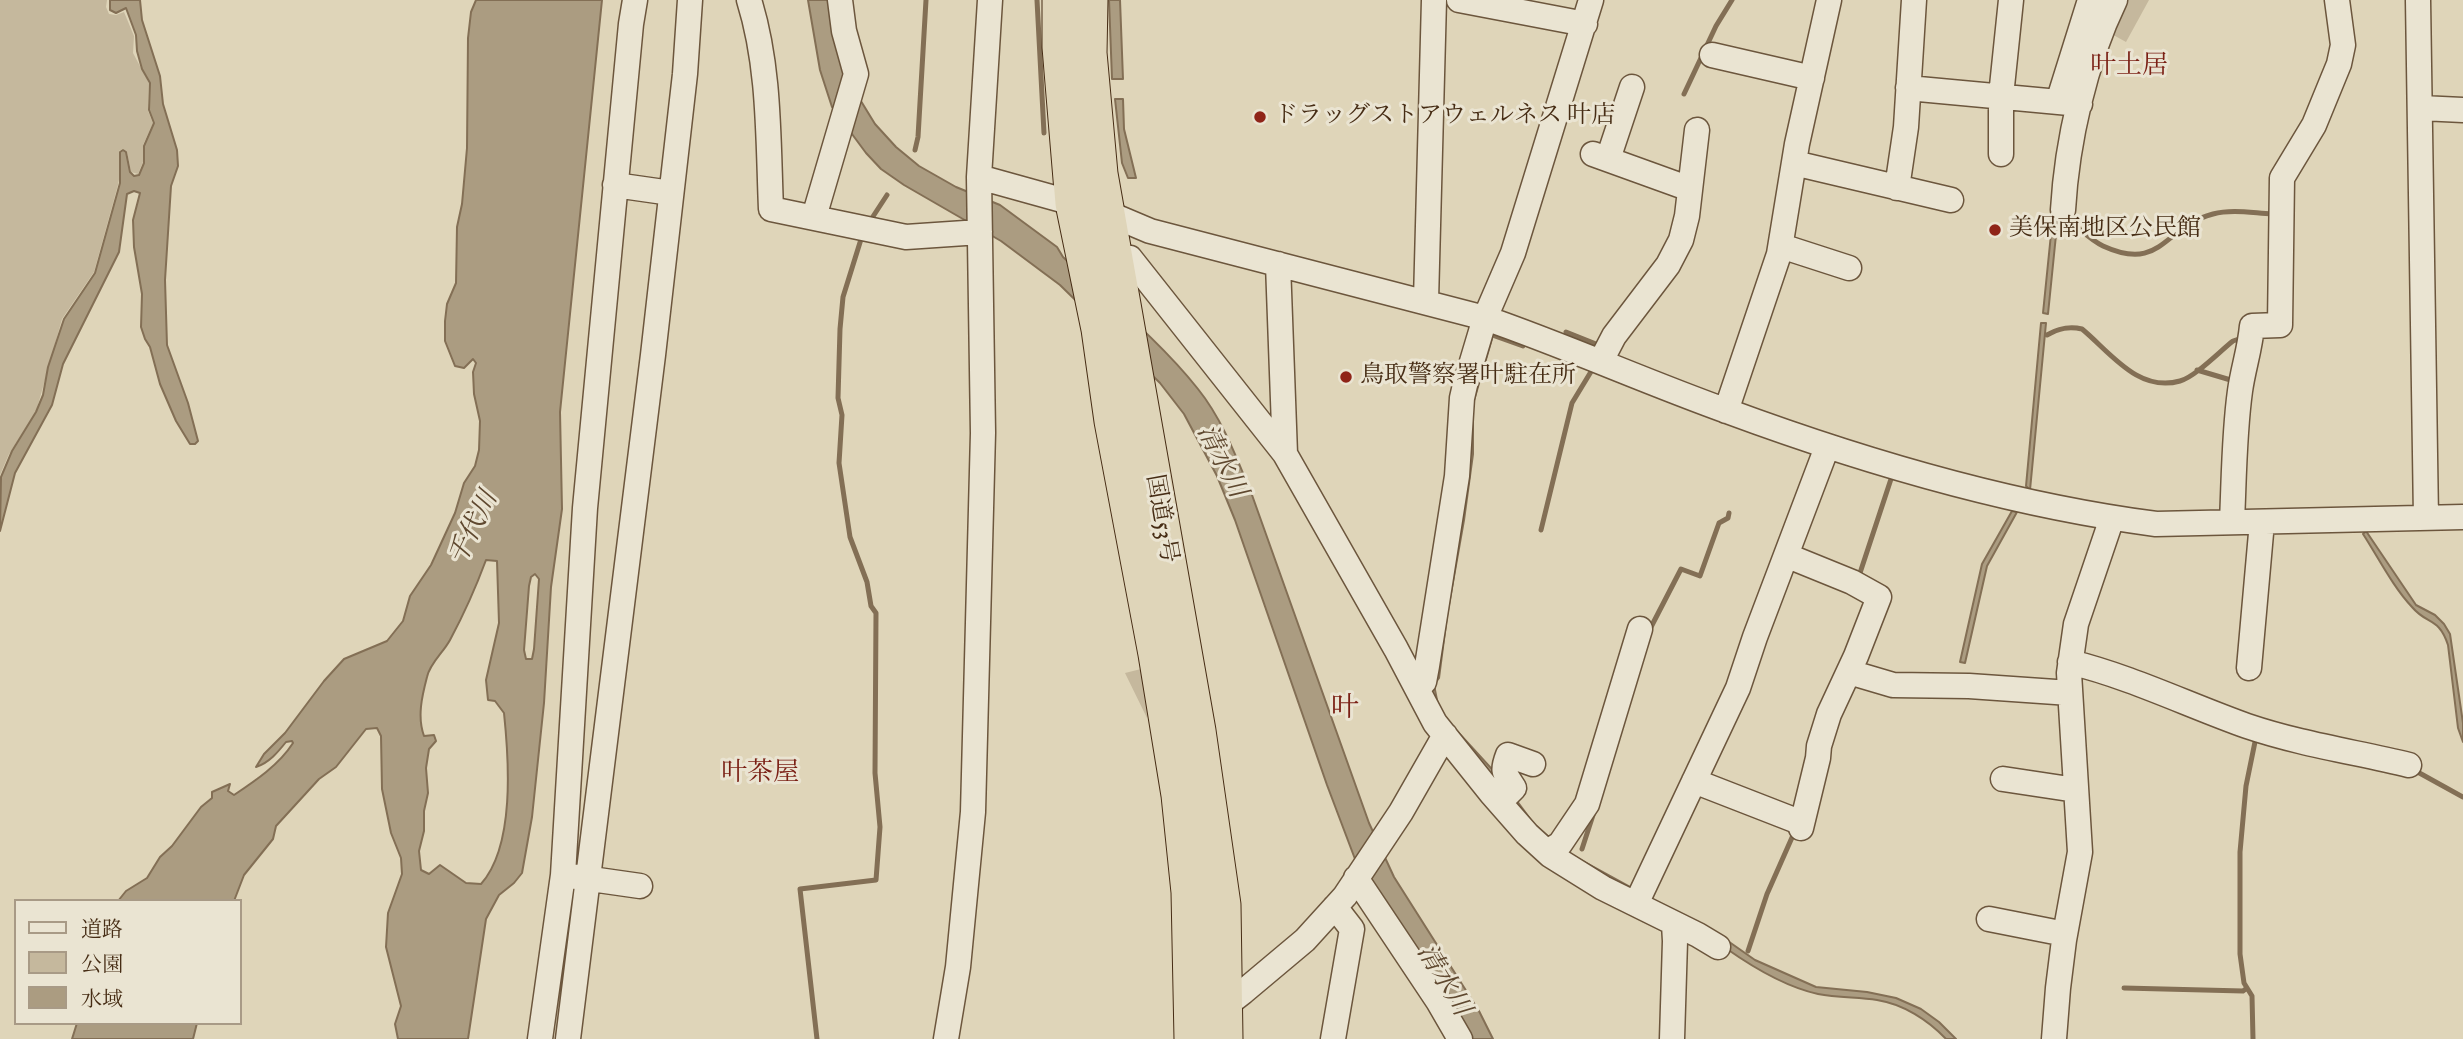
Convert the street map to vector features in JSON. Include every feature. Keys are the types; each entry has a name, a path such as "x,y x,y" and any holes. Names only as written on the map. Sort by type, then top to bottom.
{"highway":[{"name":"国道53号","path":"1061,0 1061,47 1111,319 1113,421 1157,654 1180,795 1190,892 1209,1026"},
{"name":"国道53号","path":"1089,0 1088,53 1093,122 1089,279 1133,363 1208,800 1222,905 1209,1026"}],"street":[{"path":"568,1039 585,508 635,0"},
{"path":"540,1039 575,877 671,193 685,74 690,0"},
{"path":"749,0 756,23 766,92 771,209 906,237 981,232"},
{"path":"814,218 856,74 844,31 840,0"},
{"path":"946,1039 953,1005 974,812 983,433 979,177 990,0"},
{"path":"1426,301 1434,0"},
{"path":"1459,0 1585,24"},
{"path":"1417,688 1423,682 1427,666 1445,563 1460,454 1462,398 1485,318 1513,253 1591,0"},
{"path":"1726,411 1781,246 1794,163 1829,0"},
{"path":"1897,188 1906,127 1914,0"},
{"path":"2001,154 2001,96 2011,0"},
{"path":"2063,210 2069,153 2069,103 2090,0"},
{"path":"2069,103 2115,0"},
{"path":"2232,522 2238,407 2252,326 2280,325 2282,178 2315,125 2339,64 2343,45 2337,0"},
{"path":"2418,0 2426,518"},
{"path":"1712,55 1812,78"},
{"path":"1632,88 1601,157 1690,190"},
{"path":"1908,88 2069,103"},
{"path":"2421,108 2463,110"},
{"path":"1601,361 1614,336 1668,265 1681,240 1687,216 1696,131"},
{"path":"1794,163 1951,200"},
{"path":"979,177 1089,208 1150,231 1485,318 1827,447 1969,486 2112,518 2156,524 2463,517"},
{"path":"615,185 671,193"},
{"path":"1781,246 1849,268"},
{"path":"1129,258 1284,454 1435,723 1527,834 1579,874 1718,947"},
{"path":"1279,264 1284,454"},
{"path":"1636,904 1738,688 1827,447"},
{"path":"2054,1039 2057,988 2080,852 2070,662 2076,624 2112,518"},
{"path":"2249,668 2262,522"},
{"path":"1694,781 1801,826 1829,714 1879,597 1852,582 1788,556"},
{"path":"1547,852 1560,844 1587,804 1640,629"},
{"path":"2070,662 2100,670 2259,729 2339,751 2409,765"},
{"path":"1849,672 1893,685 1969,686 2070,693"},
{"path":"1209,1026 1305,940 1335,907 1401,812 1445,735"},
{"path":"1500,802 1514,789 1505,776 1503,767 1508,755 1533,764"},
{"path":"2003,779 2076,790"},
{"path":"575,877 640,886"},
{"path":"1356,878 1438,1001 1460,1039"},
{"path":"1333,1039 1352,929 1335,907"},
{"path":"1989,919 2065,934"},
{"path":"1672,1039 1674,923"}],"green space":[{"path":"0,0 107,0 109,14 124,12 134,36 133,53 149,83 148,111 153,123 143,145 143,162 138,174 131,172 127,152 123,149 119,151 118,185 94,272 62,319 36,412 9,454 0,475"},
{"path":"2122,0 2149,0 2126,42 2108,32"},
{"path":"1141,669 1148,715 1147,718 1125,673"}],"water":[{"path":"110,0 140,0 142,20 160,76 163,104 177,150 178,166 171,186 165,280 167,345 188,403 198,441 190,444 176,421 141,327 142,294 134,247 133,220 140,193 134,191 127,194 119,252 63,364 52,405 15,473 0,531 1,477 43,395 48,367 64,319 95,273 120,183 120,152 126,152 130,172 134,176 139,175 144,163 144,146 154,123 149,110 150,83 142,69 136,35 126,8 116,13 110,10"},
{"name":"千代川","path":"476,0 602,0 560,412 562,509 551,587 544,703 532,817 522,873 499,895 486,919 468,1039 398,1039 395,1024 401,1006 386,947 388,913 402,874 401,858 391,833 382,789 381,736 377,728 366,729 336,767 319,779 276,826 273,839 244,875 235,899 120,899 126,891 147,878 160,857 172,846 201,807 212,798 212,792 230,784 228,791 234,795 281,758 292,741 286,742 269,760 256,767 344,659 387,641 403,621 410,596 431,565 455,513 464,483 475,466 479,450 480,421 474,394 473,372 476,363 473,359 464,368 455,366 445,341 447,304 456,283 457,227 467,148 468,38 471,12","holes":["486,560 497,561 499,623 486,680 488,700 495,701 504,713 508,778 505,826 492,868 481,884 466,883 440,865 429,874 421,870 419,851 428,793 426,768 429,749 436,741 434,735 424,736 422,699 429,672 455,630","535,574 539,579 534,649 532,659 526,659 524,650 529,586 531,577"]},
{"name":"清水川","path":"808,0 830,0 845,75 875,124 896,147 919,166 956,187 1000,205 1057,247 1063,257 1167,354 1207,401 1229,440 1252,495 1369,823 1394,877 1479,1011 1493,1039 1465,1039 1366,883 1327,785 1235,520 1217,476 1184,414 1160,383 1060,285 1001,241 904,185 881,169 866,153 832,107 820,70"},
{"path":"1109,0 1120,0 1123,79 1112,79"},
{"path":"1115,99 1123,99 1124,129 1136,178 1128,178 1122,163"},
{"path":"2058,165 2063,166 2048,314 2043,313"},
{"path":"2041,323 2046,323 2030,490 2026,486"},
{"path":"1487,331 1494,332 1473,404 1473,454 1464,520 1439,678 1434,685 1438,705 1446,719 1500,778 1534,824 1566,852 1725,939 1755,960 1816,987 1896,998 1921,1009 1956,1039 1946,1039 1923,1019 1896,1005 1877,1000 1818,994 1782,982 1557,855 1443,727 1427,684 1466,420"},
{"path":"2012,511 2017,512 1987,566 1965,663 1960,662 1982,564"},
{"path":"2366,531 2416,605 2435,615 2450,634 2463,723 2463,742 2458,728 2448,645 2444,636 2437,625 2417,613 2398,590 2363,534"},
{"path":"76,1025 196,1025 193,1039 72,1039"}],"waterway":[{"path":"915,150 926,0"},
{"path":"1037,0 1044,133"},
{"path":"1684,94 1716,26 1732,0"},
{"path":"872,218 887,195"},
{"path":"2064,217 2103,246 2123,253 2138,254 2151,251 2196,220 2213,214 2272,214"},
{"path":"817,1039 800,889 876,880 880,827 875,773 876,613 871,606 867,582 850,537 839,463 842,415 838,398 843,297 862,236"},
{"path":"2047,335 2064,328 2082,329 2114,359 2138,376 2165,383 2186,379 2233,341 2242,338"},
{"path":"1566,332 1601,346"},
{"path":"1495,336 1523,346"},
{"path":"1541,530 1572,403 1592,370"},
{"path":"2197,370 2234,381"},
{"path":"1859,576 1891,479"},
{"path":"1650,629 1681,569 1700,576 1719,523 1728,518 1729,513"},
{"path":"2253,1039 2252,996 2244,983 2240,954 2240,852 2246,786 2256,737"},
{"path":"2414,770 2463,797"},
{"path":"1582,849 1594,812"},
{"path":"1748,951 1767,894 1794,833"},
{"path":"2124,988 2243,991 2247,988"}],"place":[{"name":"ドラッグストアウェルネス 叶店","path":"1260,117"},
{"name":"美保南地区公民館","path":"1995,230"},
{"name":"鳥取警察署叶駐在所","path":"1346,377"}],"district":[{"name":"叶土居","path":"2129,68"},
{"name":"叶","path":"1345,710"},
{"name":"叶茶屋","path":"760,775"}]}
